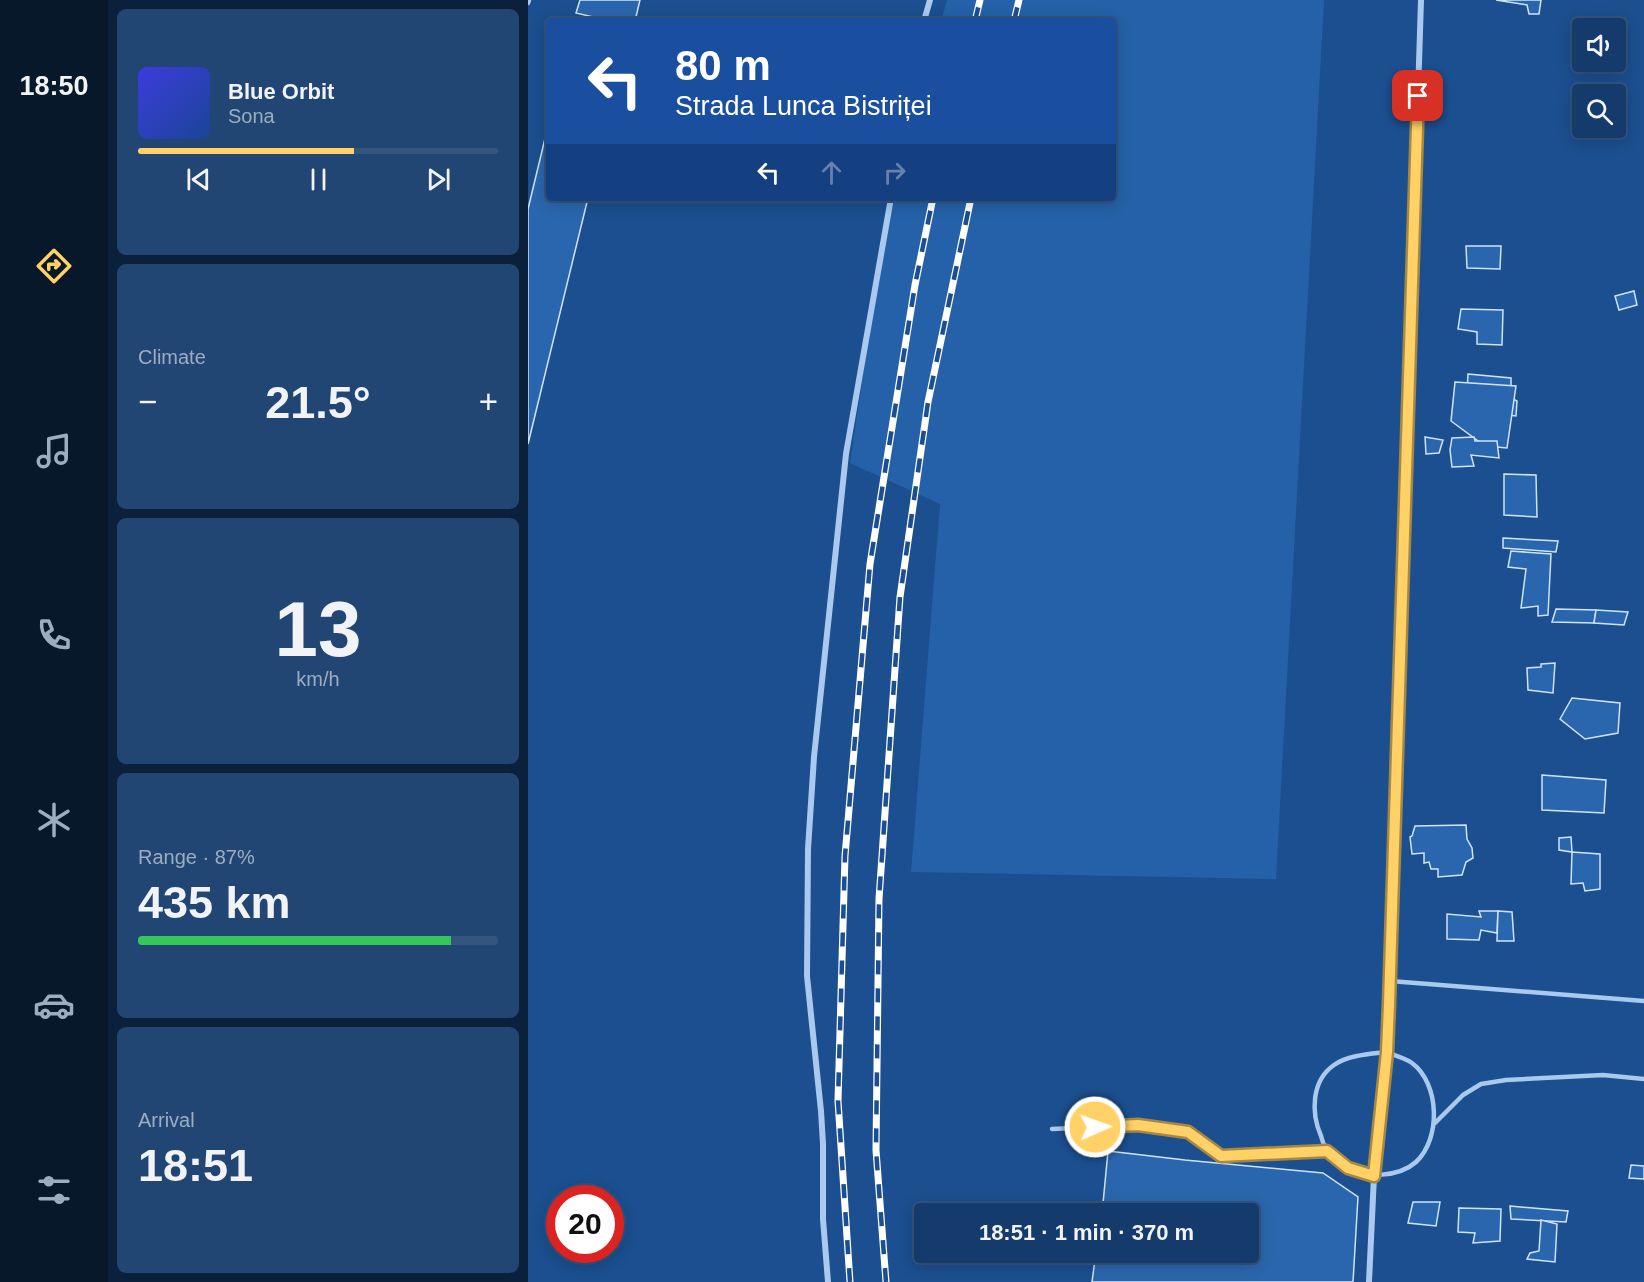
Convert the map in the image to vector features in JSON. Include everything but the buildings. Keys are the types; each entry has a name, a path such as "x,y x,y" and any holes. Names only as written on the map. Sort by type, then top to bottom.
{"street":[{"path":"925,18 930,0"},
{"path":"1369,1282 1374,1176 1387,1052 1390,981 1421,0"},
{"path":"828,1282 823,1219 821,1110 807,976 808,849 814,757 846,454 890,201"}],"lane":[{"path":"1390,981 1644,1001"},
{"path":"1435,1123 1432,1093 1424,1076 1412,1063 1387,1052 1357,1056 1334,1065 1319,1081 1314,1102 1316,1123 1327,1151 1348,1168 1374,1176 1403,1171 1417,1162 1425,1149 1435,1123 1464,1095 1481,1084 1506,1080 1603,1075 1644,1079"},
{"path":"1053,1129 1138,1125 1188,1132 1221,1156 1327,1151"}],"shaded area":[{"path":"947,0 1324,0 1276,879 911,872 940,504 850,463 882,247 894,201 1116,201 1116,18 942,18"}],"railway":[{"path":"976,18 980,0"},
{"path":"1015,18 1019,0"},
{"path":"850,1282 838,1101 845,856 870,564 915,285 932,201"},
{"path":"886,1282 876,1150 879,899 900,597 928,402 970,201"}],"route":[{"path":"1095,1127 1138,1125 1188,1132 1221,1156 1327,1151 1348,1168 1374,1176 1387,1052 1389,1004 1418,96"}]}
